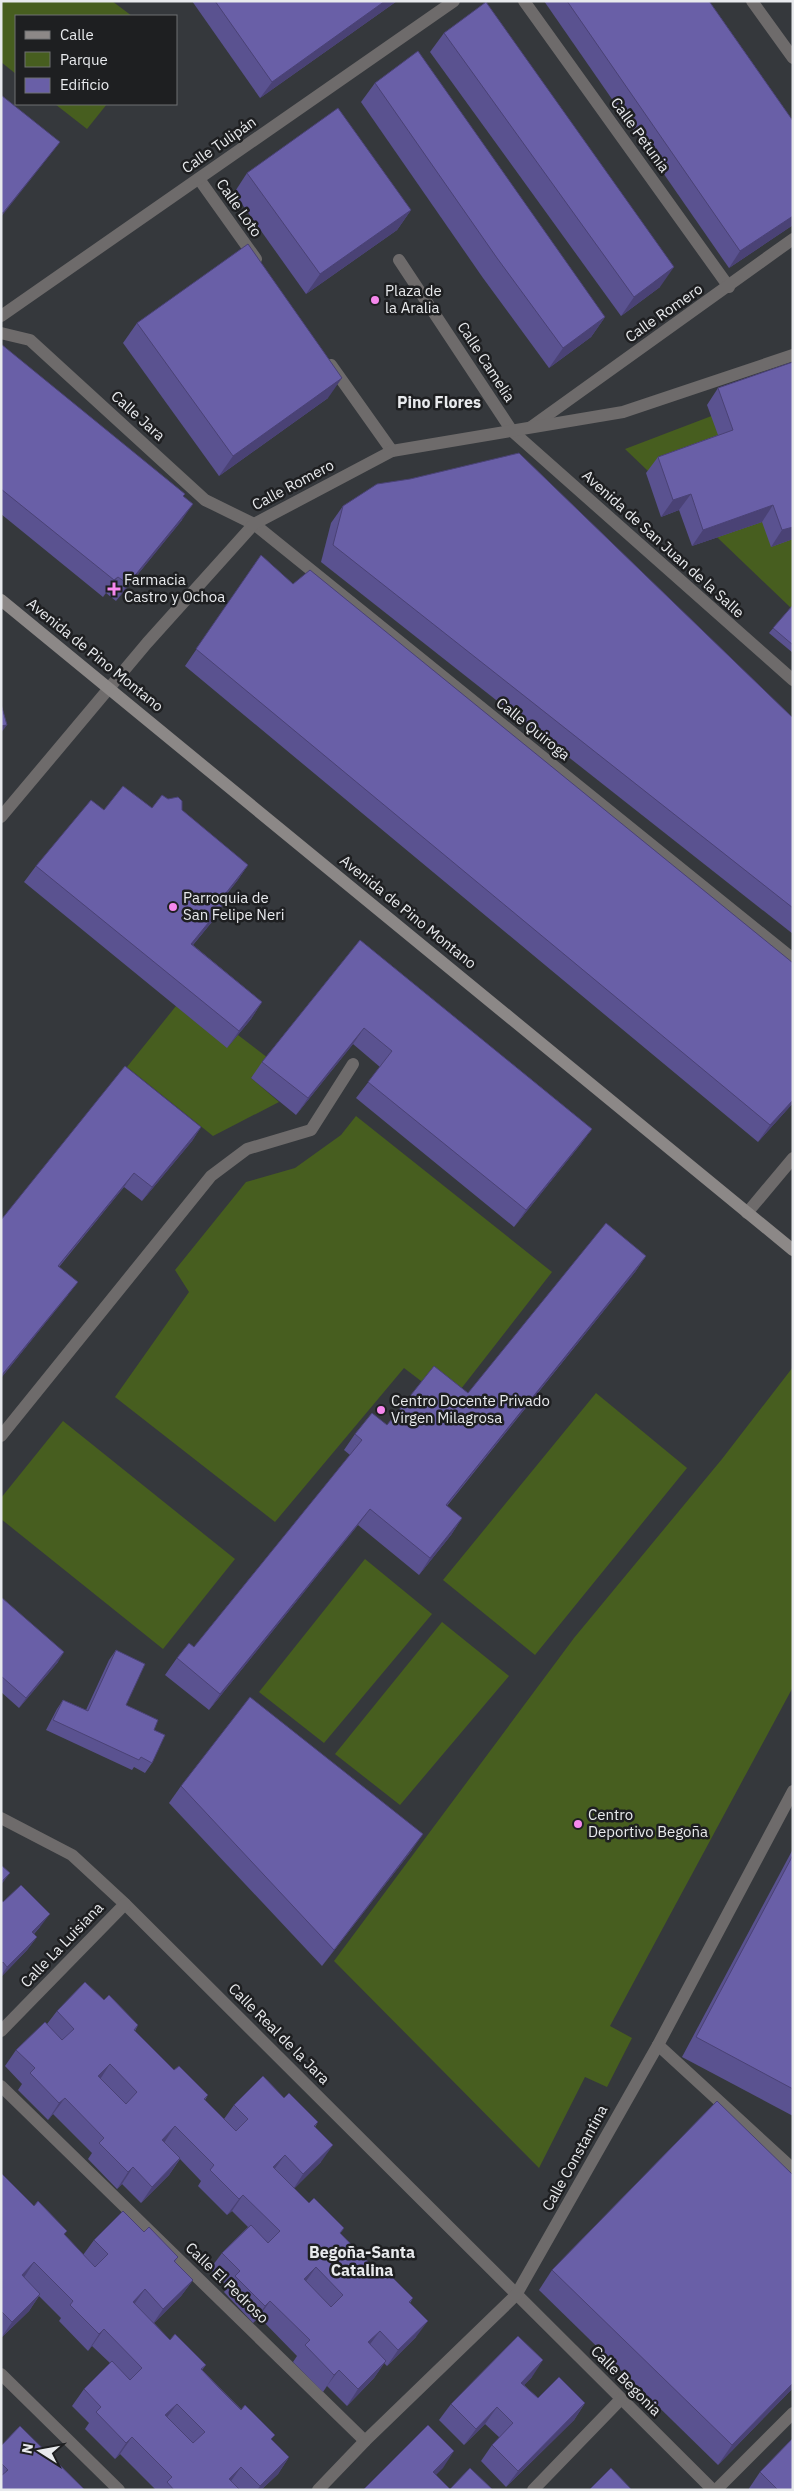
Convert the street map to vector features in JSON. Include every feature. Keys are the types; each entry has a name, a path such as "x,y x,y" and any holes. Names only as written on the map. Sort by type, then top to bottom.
{"street":[{"name":"Calle Tulipán","path":"1,316 454,1"},
{"name":"Calle Petunia","path":"524,1 728,287"},
{"path":"752,1 793,58"},
{"name":"Calle Loto","path":"199,179 260,266"},
{"name":"Calle Romero","path":"528,430 793,239"},
{"name":"Calle Camelia","path":"400,260 512,431"},
{"name":"Calle Jara","path":"1,333 30,340 205,500 254,524"},
{"path":"323,354 392,451"},
{"name":"Calle Romero","path":"1,817 147,643 254,524 392,451 528,430 623,412 793,355"},
{"name":"Avenida de San Juan de la Salle","path":"512,431 793,680"},
{"name":"Calle Quiroga","path":"254,524 793,959"},
{"name":"Avenida de Pino Montano","path":"1,600 111,688 793,1250"},
{"path":"1,1436 211,1176 247,1149 311,1130 353,1064"},
{"path":"747,1213 793,1158"},
{"name":"Calle Constantina","path":"318,2490 365,2441 516,2295 658,2044 793,1791"},
{"name":"Calle Real de la Jara","path":"1,1818 72,1855 125,1904 516,2295"},
{"name":"Calle La Luisiana","path":"1,2031 125,1904"},
{"path":"658,2044 793,2169"},
{"name":"Calle El Pedroso","path":"1,2086 365,2441"},
{"name":"Calle Begonia","path":"516,2295 715,2490"},
{"path":"1,2374 119,2490"},
{"path":"533,2490 622,2399"},
{"path":"715,2490 793,2414"}],"green space":[{"path":"1,1 112,1 131,15 15,15 15,73 1,62"},
{"path":"56,105 106,105 87,129"},
{"path":"793,385 793,605 791,608 625,449"},
{"path":"176,1006 227,1047 238,1035 268,1058 251,1078 279,1102 213,1136 127,1067"},
{"path":"356,1116 552,1272 450,1403 404,1368 275,1522 115,1397 189,1292 175,1270 246,1182 295,1168 341,1135"},
{"name":"Centro Deportivo Begoña","path":"793,1367 793,1687 610,2026 632,2038 607,2087 585,2077 539,2168 334,1961 574,1638 722,1459"},
{"path":"596,1393 687,1468 535,1655 443,1580"},
{"path":"63,1421 235,1559 163,1649 1,1519 1,1498"},
{"path":"365,1559 432,1614 324,1743 259,1692"},
{"path":"442,1622 509,1676 400,1805 335,1754"}],"building":[{"path":"215,1 385,1 272,82"},
{"path":"567,1 709,1 793,121 793,216 740,251"},
{"path":"486,2 674,267 634,297 444,33"},
{"path":"418,51 605,317 563,348 497,258 375,83"},
{"path":"1,95 60,142 3,213 1,211"},
{"path":"338,108 411,210 320,274 247,173"},
{"path":"248,244 342,378 233,456 137,323"},
{"path":"1,344 185,494 183,496 193,504 128,584 118,577 114,580 1,489"},
{"path":"793,362 793,527 782,530 773,505 703,530 691,494 673,500 658,457 733,430 718,388"},
{"path":"519,453 793,718 793,908 333,545 343,506 377,484 410,479"},
{"path":"261,555 293,584 310,570 793,963 793,1100 770,1125 196,649"},
{"path":"793,605 793,645 773,628"},
{"path":"1,704 7,725 1,726"},
{"name":"Parroquia de San Felipe Neri","path":"123,786 152,808 162,795 168,799 178,797 182,801 182,810 248,865 218,903 222,906 191,944 262,1002 239,1031 36,866 91,800 104,810"},
{"path":"360,940 592,1129 526,1210 368,1082 392,1051 364,1028 308,1098 262,1062"},
{"path":"125,1066 201,1127 152,1187 134,1173 58,1266 78,1282 1,1376 1,1220"},
{"path":"606,1223 646,1256 446,1505 462,1518 430,1558 370,1509 220,1694 177,1658 189,1643 194,1647 362,1440 355,1434 372,1413 387,1425 434,1366 468,1393"},
{"path":"1,1597 64,1652 26,1698 1,1676"},
{"path":"116,1650 145,1664 126,1705 158,1720 154,1730 165,1735 152,1763 141,1757 139,1760 53,1720 63,1700 88,1711"},
{"path":"250,1697 423,1834 334,1950 181,1786"},
{"path":"793,1855 793,2089 696,2037"},
{"path":"1,1865 10,1873 1,1882"},
{"path":"21,1885 50,1914 32,1932 37,1937 7,1967 3,1962 1,1964 1,1901 3,1902"},
{"path":"85,1982 104,2000 109,1995 138,2025 134,2030 174,2070 179,2066 208,2095 204,2099 236,2131 248,2119 234,2105 263,2076 284,2098 289,2093 318,2122 314,2126 333,2145 303,2174 285,2155 273,2167 309,2203 314,2198 344,2228 340,2233 379,2273 384,2269 413,2298 409,2302 428,2321 398,2350 380,2331 368,2342 386,2361 358,2389 339,2370 334,2375 305,2345 310,2340 270,2301 265,2306 235,2276 240,2271 222,2253 251,2225 268,2243 280,2231 243,2195 239,2199 210,2170 214,2165 175,2126 162,2140 180,2158 152,2187 133,2167 128,2172 99,2143 104,2138 65,2098 59,2103 30,2073 35,2068 16,2050 45,2022 62,2040 74,2029 57,2011","holes":["110,2064 137,2092 126,2104 98,2076","316,2267 343,2295 331,2307 304,2279"]},
{"path":"717,2101 793,2175 793,2383 732,2445 552,2270"},
{"path":"1,2173 34,2206 38,2201 67,2231 64,2234 95,2267 108,2254 94,2240 123,2211 144,2232 149,2227 178,2257 174,2261 193,2280 163,2309 145,2289 133,2302 170,2340 175,2334 206,2365 201,2369 241,2410 245,2405 275,2435 271,2439 289,2457 260,2486 241,2467 229,2479 240,2490 174,2490 167,2482 172,2477 132,2437 126,2443 96,2412 101,2407 84,2389 112,2361 130,2380 142,2368 104,2329 99,2334 70,2305 73,2301 34,2262 22,2275 40,2294 12,2322 1,2311","holes":["177,2404 205,2432 193,2443 165,2415"]},
{"path":"518,2336 543,2360 521,2383 538,2398 559,2377 585,2403 518,2471 492,2445 513,2423 497,2407 476,2429 451,2404"},
{"path":"428,2425 454,2451 433,2472 450,2489 470,2468 493,2490 363,2490"},
{"path":"20,2426 85,2490 1,2490 1,2476 8,2470 1,2463 1,2446"},
{"path":"793,2438 793,2490 778,2490 760,2472"},
{"path":"611,2468 632,2490 589,2490"}],"place":[{"name":"Plaza de la Aralia","path":"375,300"},
{"name":"Farmacia Castro y Ochoa","path":"114,589"},
{"name":"Parroquia de San Felipe Neri","path":"173,907"},
{"name":"Centro Docente Privado Virgen Milagrosa","path":"381,1410"},
{"name":"Centro Deportivo Begoña","path":"578,1824"}],"district":[{"name":"Pino Flores","path":"439,402"},
{"name":"Begoña-Santa Catalina","path":"362,2261"}]}
